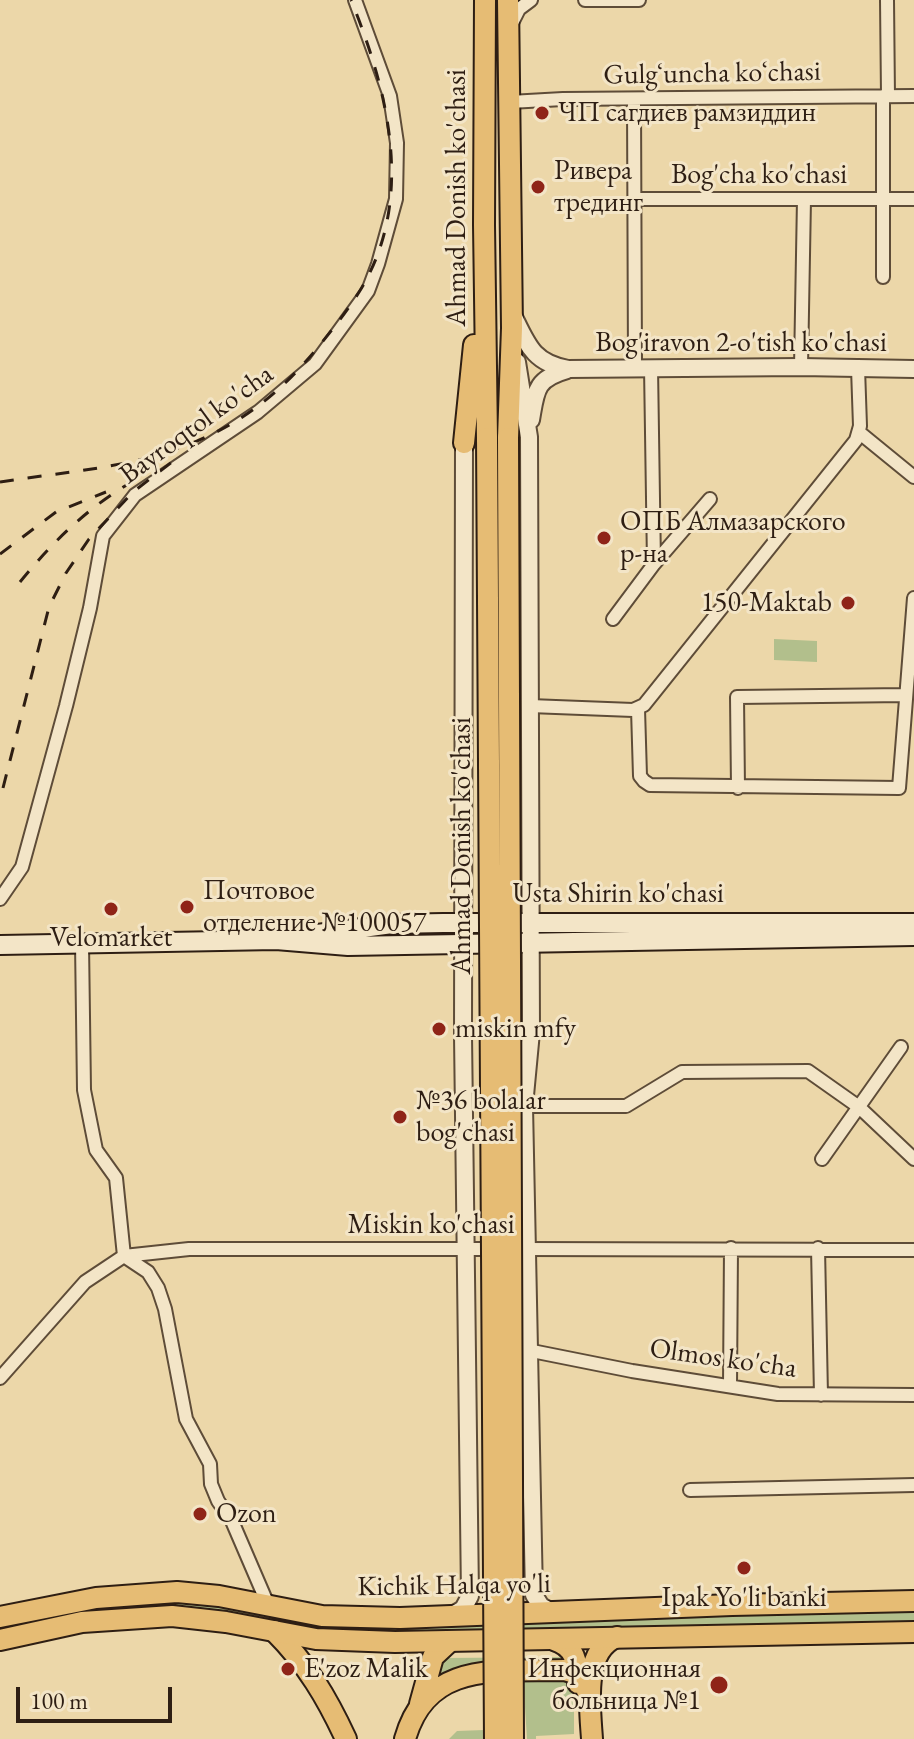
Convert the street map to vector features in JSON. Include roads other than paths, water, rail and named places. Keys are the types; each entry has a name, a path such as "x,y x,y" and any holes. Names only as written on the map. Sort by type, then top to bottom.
{"main road":[{"name":"Ahmad Donish ko'chasi","path":"485,0 484,225 498,438 513,1739"},
{"name":"Ahmad Donish ko'chasi","path":"495,1739 498,438 512,320 508,0"},
{"path":"464,443 484,225"},
{"name":"Usta Shirin ko'chasi","path":"276,940 392,924 531,921 914,923"},
{"name":"Usta Shirin ko'chasi","path":"0,945 276,940 348,946 914,936"},
{"name":"Kichik Halqa yo'li","path":"0,1617 64,1603 166,1592 209,1594 322,1616 449,1617 914,1601"},
{"path":"273,1608 274,1631 315,1678 346,1739"},
{"name":"Kichik Halqa yo'li","path":"0,1640 82,1622 158,1616 202,1618 316,1639 448,1643 914,1632"},
{"path":"592,1739 590,1696 596,1655 606,1642 617,1637"},
{"path":"554,1640 565,1644 574,1653 578,1674 579,1739"},
{"path":"408,1739 433,1657 448,1643"},
{"path":"419,1707 449,1682 470,1673 564,1670 578,1674 590,1696"}],"street":[{"name":"Bayroqtol ko'cha","path":"0,899 22,867 90,608 103,536 135,495 258,412 315,364 368,291 396,199 397,143 390,96 355,0"},
{"path":"509,29 519,9 531,0"},
{"path":"585,0 639,0"},
{"path":"882,198 887,0"},
{"name":"Gulgʻuncha koʻchasi","path":"510,102 914,96"},
{"path":"634,100 643,367 654,564"},
{"name":"Bog'cha ko'chasi","path":"882,198 883,277"},
{"name":"Bog'cha ko'chasi","path":"636,199 914,199"},
{"path":"801,367 804,199"},
{"name":"Bog'iravon 2-o'tish ko'chasi","path":"512,320 540,359 568,369 914,369"},
{"name":"Ahmad Donish ko'chasi","path":"512,320 529,437 531,1032 524,1106 534,1595 541,1606 554,1613"},
{"path":"530,706 638,709 644,705 860,433 858,368"},
{"name":"Bog'iravon 2-o'tish ko'chasi","path":"529,437 538,387 551,375 568,369"},
{"path":"860,433 914,477"},
{"name":"Ahmad Donish ko'chasi","path":"449,1617 463,1609 470,1596 463,1035 464,443"},
{"path":"613,619 654,564 710,499"},
{"path":"638,709 640,773 650,785 899,788 914,598"},
{"path":"738,788 737,697 905,695"},
{"path":"464,872 480,880 497,883 514,880 531,871"},
{"path":"82,943 84,1090 96,1150 116,1178 124,1256 148,1272 158,1288 165,1309 186,1419 210,1464 211,1484 218,1501 232,1521 273,1608"},
{"path":"463,1035 476,1043 496,1044 515,1041 531,1032"},
{"path":"822,1159 901,1047"},
{"path":"524,1106 626,1106 682,1072 803,1070 811,1072 859,1107 914,1159"},
{"path":"730,1386 731,1248"},
{"path":"818,1248 821,1395"},
{"name":"Miskin ko'chasi","path":"0,1378 85,1282 124,1256 189,1249 914,1250"},
{"name":"Olmos ko'cha","path":"527,1350 632,1371 778,1394 914,1395"},
{"path":"690,1490 914,1485"}],"railway":[{"path":"0,482 144,459 210,435 245,415 276,391 344,315 365,282 380,248 389,213 392,177 384,104 351,0"},
{"path":"3,788 49,607 66,573 89,539 133,492 172,462"},
{"path":"20,582 76,523 108,497 143,476"},
{"path":"0,554 56,512 106,492"}],"place":[{"name":"ЧП сагдиев рамзиддин","path":"542,113"},
{"name":"Ривера трединг","path":"538,187"},
{"name":"ОПБ Алмазарского р-на","path":"604,538"},
{"name":"150-Maktab","path":"848,603"},
{"name":"Почтовое отделение №100057","path":"187,907"},
{"name":"Velomarket","path":"111,909"},
{"name":"miskin mfy","path":"439,1029"},
{"name":"№36 bolalar bog'chasi","path":"400,1117"},
{"name":"Ozon","path":"200,1514"},
{"name":"Ipak Yo'li banki","path":"744,1568"},
{"name":"E'zoz Malik","path":"288,1669"},
{"name":"Инфекционная больница №1","path":"719,1685"}]}
